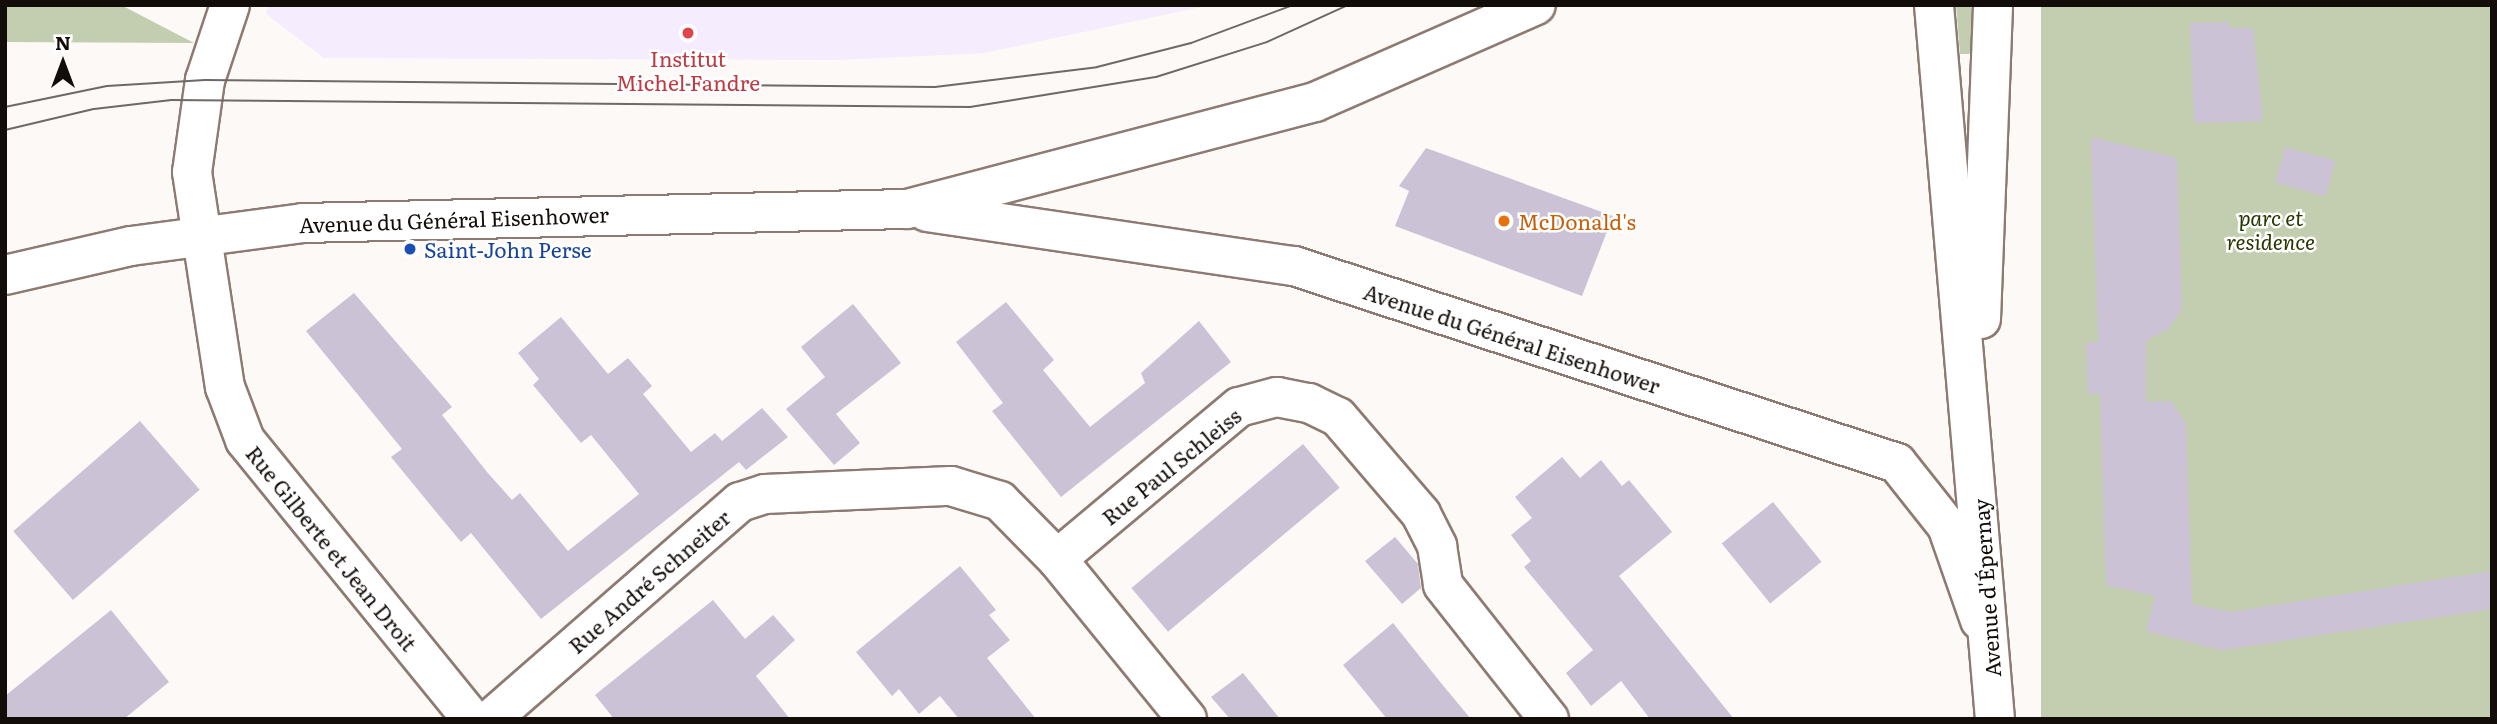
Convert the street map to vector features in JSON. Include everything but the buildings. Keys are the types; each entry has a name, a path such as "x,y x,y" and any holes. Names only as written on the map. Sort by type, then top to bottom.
{"street":[{"name":"Rue Gilberte et Jean Droit","path":"230,5 205,80 192,172 222,375 245,440 472,719"},
{"name":"Avenue du Général Eisenhower","path":"907,209 1315,102 1536,5"},
{"path":"1934,5 1975,457"},
{"path":"1975,457 1993,5"},
{"name":"Avenue du Général Eisenhower","path":"5,275 131,246 303,223 384,219 907,209 1294,267 1897,463 1947,526 1992,654"},
{"name":"Rue Paul Schleiss","path":"1057,559 1239,407 1277,397 1310,403 1338,417 1421,514 1437,546 1444,586 1549,719"},
{"name":"Avenue d'Épernay","path":"1975,457 1995,719"},
{"name":"Rue André Schneiter","path":"491,719 740,502 765,494 951,486 1000,501 1057,559 1187,719"}],"shaded area":[{"name":"Institut Michel Fandre","path":"269,5 1211,5 984,53 840,60 324,58 266,14"}],"green space":[{"path":"5,5 121,5 194,43 5,42"},
{"path":"1956,5 1979,5 1981,45 1969,54 1960,54"},
{"name":"parc et residence","path":"2041,5 2492,5 2492,719 2041,719"}],"tram line":[{"path":"5,107 107,86 205,80 935,87 1097,67 1191,43 1293,5"},
{"path":"5,130 94,109 171,100 970,107 1156,77 1267,42 1348,5"}],"place":[{"name":"Institut Michel Fandre","path":"688,33"},
{"name":"McDonald's","path":"1504,221"},
{"name":"Saint-John Perse","path":"410,249"}]}
